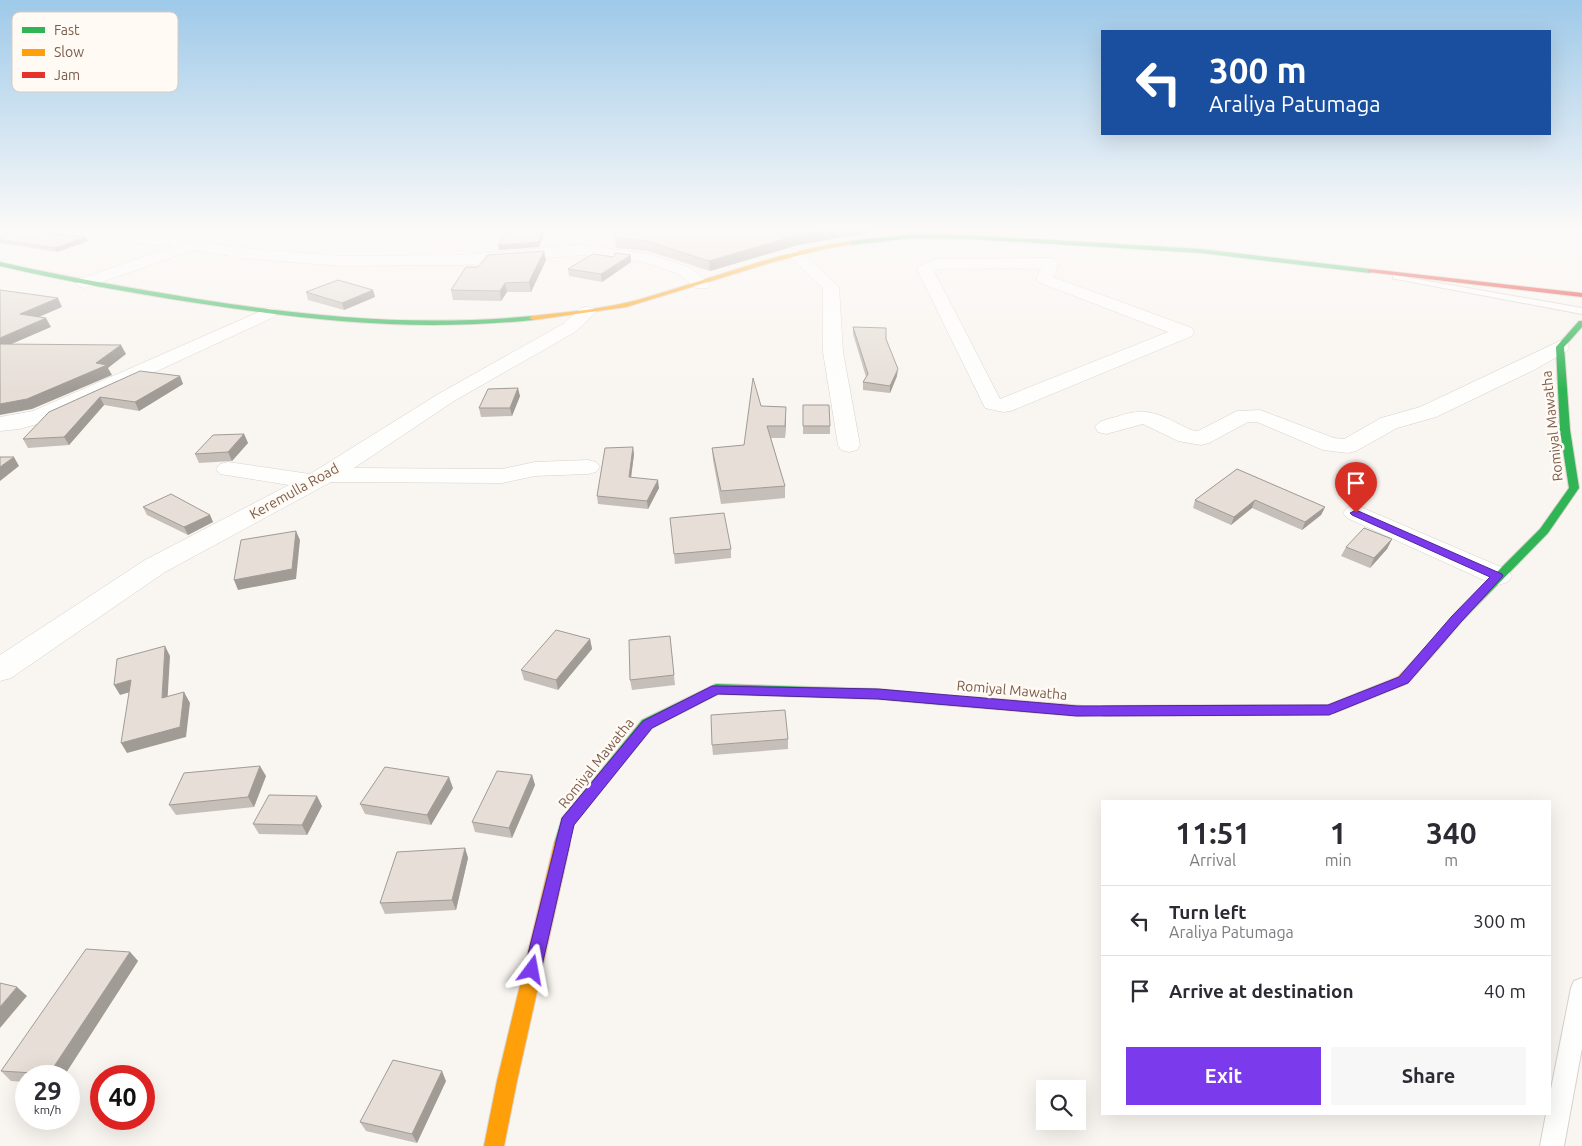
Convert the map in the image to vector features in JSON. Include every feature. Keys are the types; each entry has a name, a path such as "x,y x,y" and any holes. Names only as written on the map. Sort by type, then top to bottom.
{"main road":[{"path":"85,283 268,313 349,322 410,325 510,321 588,312 638,302 707,282"},
{"path":"1476,282 1582,295"},
{"path":"1560,348 1582,322"},
{"name":"Romiyal Mawatha","path":"494,1146 507,1081 567,822 647,724 716,689 878,694 1077,711 1329,710 1403,680 1456,619 1544,531 1574,488 1565,430 1560,348"}],"street":[{"path":"826,282 831,287 833,352 848,445"},
{"path":"932,282 992,404 1004,406 1185,332 1053,282"},
{"name":"Keremulla Road","path":"0,670 155,566 320,478 447,397 569,328 588,312"},
{"path":"0,424 19,422 41,416 268,313"},
{"path":"1106,427 1133,418 1146,417 1186,436 1200,438 1245,416 1260,416 1309,437 1331,444 1348,446 1389,423 1428,412 1527,366 1560,348"},
{"path":"228,469 320,478 502,476 535,469 588,467"},
{"path":"1356,513 1498,576"}],"lane":[{"path":"1422,282 1582,311"},
{"path":"1552,1146 1582,988"}],"building":[{"path":"331,282 347,282 373,290 342,303 306,292"},
{"path":"456,282 517,282 505,283 500,291 451,290"},
{"path":"0,290 58,298 20,314 46,318 0,338"},
{"path":"853,327 886,328 886,339 898,369 890,386 863,382 868,374"},
{"path":"0,344 121,345 96,363 107,365 27,399 0,404"},
{"path":"140,371 180,376 135,402 100,397 64,437 23,439 49,412"},
{"path":"753,378 761,406 786,407 785,426 767,426 785,486 721,491 712,448 744,445"},
{"path":"518,388 510,408 479,408 488,389"},
{"path":"803,405 829,405 830,426 803,426"},
{"path":"244,434 228,452 195,454 213,435"},
{"path":"633,447 629,477 658,480 647,501 597,496 605,448"},
{"path":"0,457 14,457 0,467"},
{"path":"1237,469 1325,507 1305,522 1255,500 1234,517 1195,500"},
{"path":"171,494 210,515 184,527 143,507"},
{"path":"724,513 731,549 674,554 670,518"},
{"path":"1364,528 1392,539 1374,558 1346,547"},
{"path":"296,531 292,569 234,580 241,540"},
{"path":"556,630 590,639 556,680 521,670"},
{"path":"670,636 674,675 630,680 629,640"},
{"path":"165,646 162,698 184,692 180,727 121,743 131,680 114,685 117,659"},
{"path":"785,710 788,739 712,745 711,715"},
{"path":"260,766 248,797 169,805 184,773"},
{"path":"385,767 449,777 427,815 360,804"},
{"path":"497,771 532,775 509,828 472,822"},
{"path":"269,795 317,796 302,825 253,824"},
{"path":"465,848 452,900 380,903 397,852"},
{"path":"86,949 130,952 55,1065 15,1065 15,1072 1,1071"},
{"path":"0,983 17,987 0,1007"},
{"path":"393,1060 442,1071 412,1134 360,1122"}],"traffic: fast":[{"path":"88,282 281,314 365,322 449,324 533,318"},
{"path":"1434,646 1457,619 1544,531 1574,488 1565,430 1560,347 1582,323"},
{"path":"562,844 567,822 647,724 716,689 878,694 944,700"}],"traffic: slow":[{"path":"533,318 613,308 701,282"},
{"path":"1256,710 1329,710 1403,680 1434,646"},
{"path":"944,700 1077,711 1104,711"},
{"path":"494,1146 507,1081 562,844"}],"traffic: jam":[{"path":"1471,282 1582,295"},
{"path":"1104,711 1256,710"}],"route":[{"path":"532,970 567,822 647,724 716,689 878,694 1077,711 1329,710 1403,680 1456,619 1498,576 1356,513"}]}
